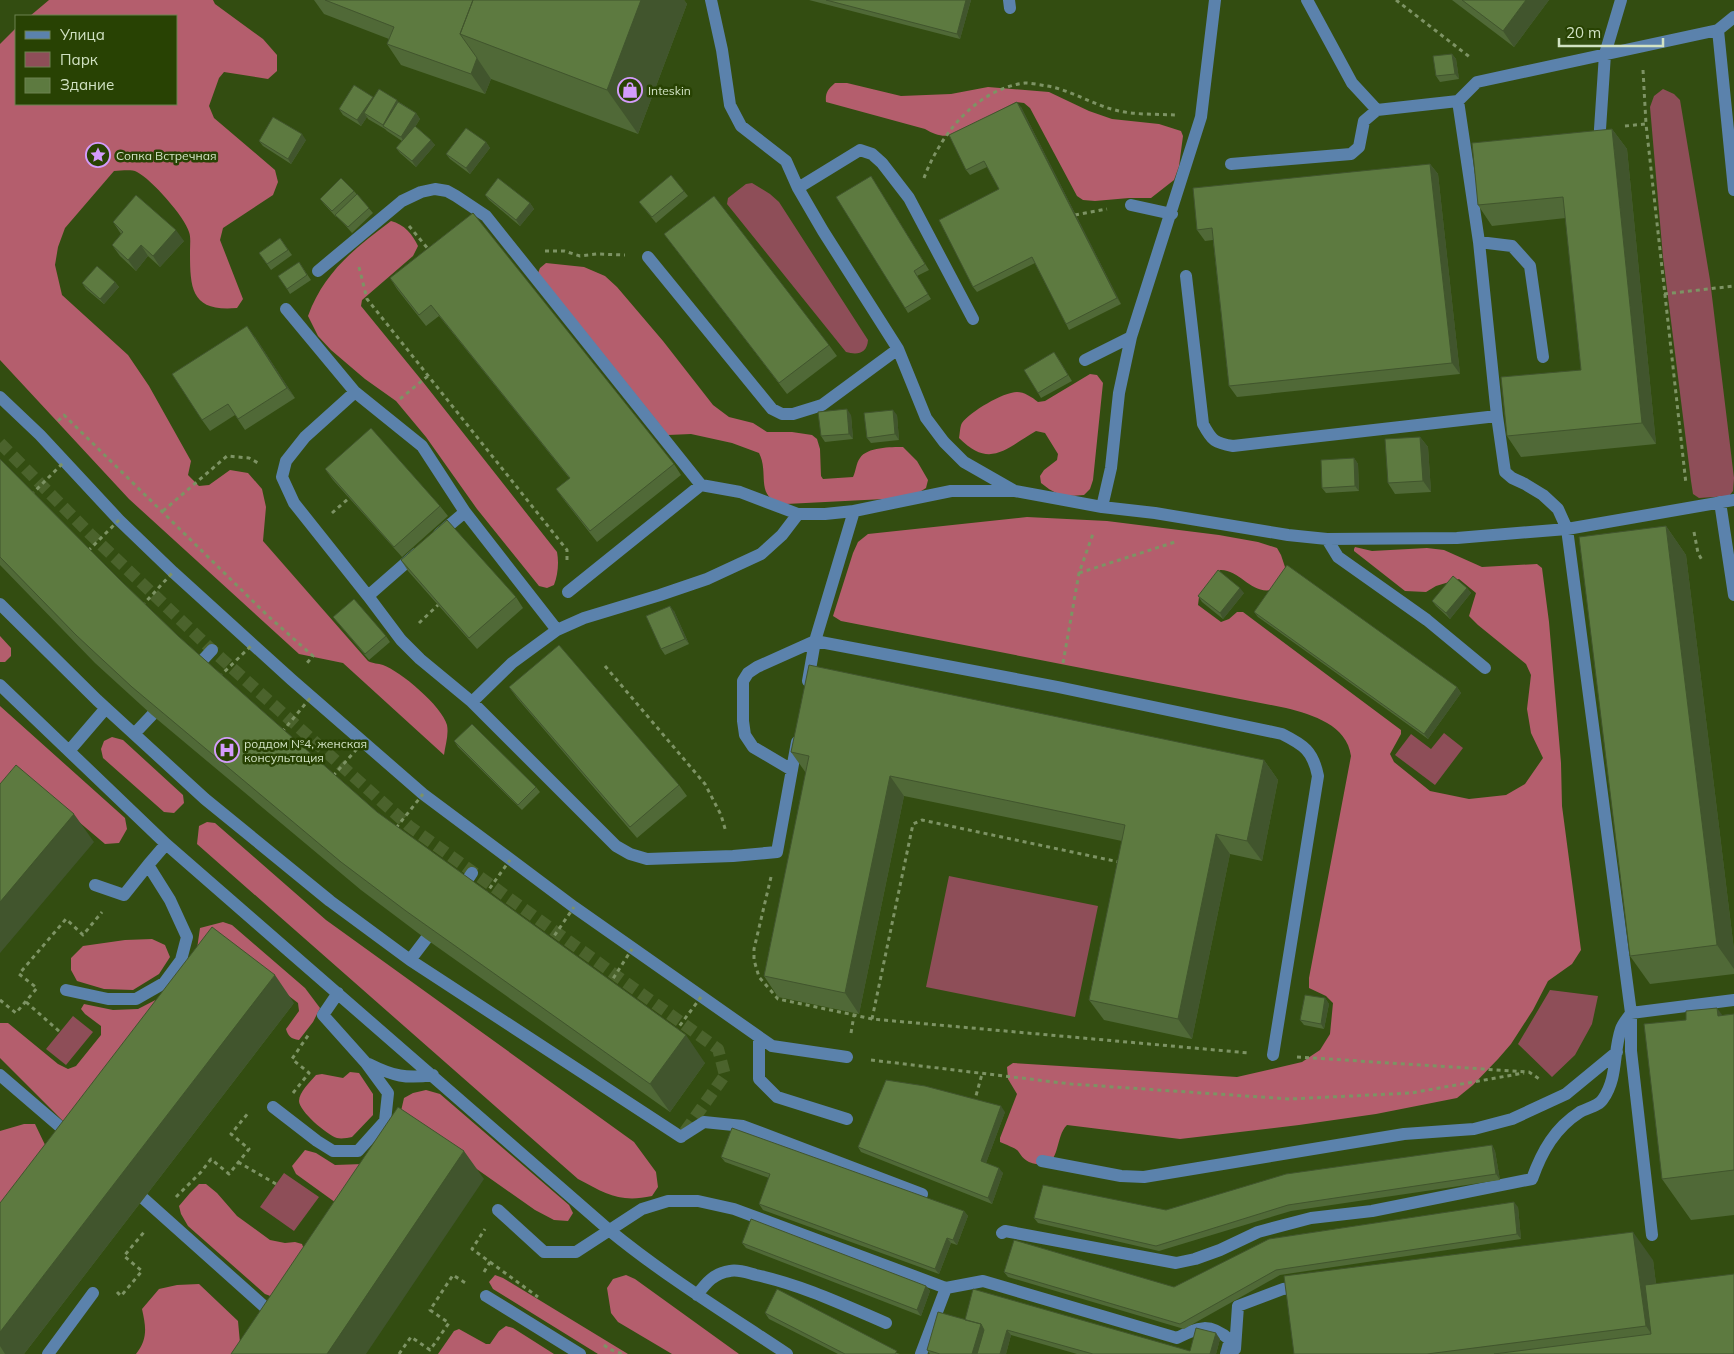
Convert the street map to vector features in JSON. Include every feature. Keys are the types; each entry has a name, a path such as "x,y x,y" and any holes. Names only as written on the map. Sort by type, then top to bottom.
{"street":[{"path":"711,0 722,50 730,106 741,126 786,161 798,188 854,282 898,349 926,418 944,442 964,462 1015,491"},
{"path":"1102,507 1111,468 1119,393 1131,337 1172,214 1201,117 1215,0"},
{"path":"1307,0 1352,83 1377,110"},
{"path":"1602,146 1600,129 1605,54 1621,0"},
{"path":"1231,164 1351,154 1359,147 1364,121 1377,110 1458,101 1477,82 1718,30 1734,18"},
{"path":"1718,30 1734,190"},
{"path":"1458,101 1479,242 1497,416 1505,472 1512,478 1544,495 1558,509 1567,529 1631,1013 1632,1051 1652,1235"},
{"path":"798,188 860,150 872,154 882,163 909,198 973,319"},
{"path":"318,271 402,201 421,192 435,189 447,191 486,216 701,484 740,492 798,514 854,511 951,492 1015,491 1102,507 1155,513 1288,535 1327,539 1457,538 1567,529 1734,500"},
{"path":"1130,205 1172,214"},
{"path":"1479,242 1512,246 1530,266 1543,357"},
{"path":"648,257 772,409 782,414 793,414 822,406 898,349"},
{"path":"1186,276 1203,424 1210,438 1219,444 1233,446 1497,416"},
{"path":"286,309 355,392 422,446 464,512 557,630"},
{"path":"1085,360 1131,337"},
{"path":"355,392 304,437 286,461 282,477 294,503 401,640 472,702 616,846 630,854 647,859 733,856 777,852 799,733"},
{"path":"0,397 40,435 119,520 173,572 252,645 423,794 632,949 772,1046 847,1057"},
{"path":"568,592 701,484"},
{"path":"1720,502 1734,595"},
{"path":"806,696 815,641 854,511"},
{"path":"368,596 464,512"},
{"path":"472,702 512,663 557,630 584,618 707,579 761,554 782,535 798,514"},
{"path":"1327,539 1338,557 1427,620 1485,668"},
{"path":"0,604 106,708 205,799 330,901 410,960 681,1136 704,1122 743,1126 922,1194"},
{"path":"792,770 753,747 745,735 743,680 748,673 757,667 815,641 1058,686 1282,734 1299,742 1309,751 1316,764 1318,776 1273,1055"},
{"path":"198,665 212,650"},
{"path":"0,685 166,844 609,1230 632,1249 697,1295 787,1354"},
{"path":"69,751 106,708"},
{"path":"135,733 152,715"},
{"path":"95,885 124,895 166,844"},
{"path":"66,990 108,999 136,999 164,983 181,960 187,937 170,900 148,865"},
{"path":"462,888 472,873"},
{"path":"410,960 426,939"},
{"path":"274,1107 317,1141 333,1151 358,1151 385,1121 388,1093 366,1063 323,1016 338,993"},
{"path":"1002,1233 1005,1231 1176,1263 1195,1259 1220,1250 1258,1232 1310,1218 1372,1211 1532,1178 1539,1158 1546,1146 1565,1124 1581,1112 1602,1102 1614,1073 1622,1026 1631,1013 1734,1000"},
{"path":"759,1037 759,1079 777,1097 848,1119"},
{"path":"1042,1161 1121,1176 1144,1177 1404,1134 1474,1129 1512,1119 1566,1094 1617,1052"},
{"path":"366,1063 389,1074 414,1078 433,1075"},
{"path":"0,1075 85,1147"},
{"path":"144,1199 288,1327"},
{"path":"498,1210 544,1252 576,1252 642,1209 668,1201 698,1201 734,1209 946,1288 983,1281 1177,1338 1198,1328 1219,1330 1230,1340 1226,1354"},
{"path":"697,1295 709,1279 731,1270 740,1271 772,1278 807,1289 886,1323"},
{"path":"1235,1354 1238,1306 1283,1289 1312,1286"},
{"path":"921,1354 946,1288"},
{"path":"48,1354 93,1293"},
{"path":"486,1296 580,1354"}],"path":[{"path":"1396,0 1472,58"},
{"path":"1644,74 1646,124 1689,508"},
{"path":"909,198 924,179 931,160 942,141 958,121 983,99 1001,88 1026,83 1048,86 1118,111 1201,117"},
{"path":"1600,129 1646,124"},
{"path":"1075,214 1130,205"},
{"path":"394,208 430,251"},
{"path":"352,243 367,299 566,550 568,592"},
{"path":"522,262 528,256 543,251 564,251 580,256 597,254 648,257"},
{"path":"1664,294 1734,286"},
{"path":"409,392 428,376"},
{"path":"64,415 268,616 313,656"},
{"path":"163,511 227,456 249,458 282,477"},
{"path":"29,497 64,462"},
{"path":"1058,686 1079,573 1102,507"},
{"path":"85,554 119,520"},
{"path":"1079,573 1182,540"},
{"path":"140,608 173,572"},
{"path":"215,681 252,645"},
{"path":"605,666 705,784 721,815 733,856"},
{"path":"278,736 311,697"},
{"path":"329,780 363,742"},
{"path":"390,834 423,794"},
{"path":"872,1019 913,824 922,820 1119,862"},
{"path":"777,852 754,949 754,960 759,976 778,999 872,1019 1273,1055 1529,1072 1411,1093 1290,1099 1071,1084 847,1057"},
{"path":"480,902 510,860"},
{"path":"0,1000 16,1013 37,988 19,974 66,919 83,935 104,910 98,905"},
{"path":"546,949 574,907"},
{"path":"604,991 632,949"},
{"path":"670,1038 700,997"},
{"path":"26,1002 60,1032"},
{"path":"289,1098 309,1073 292,1059"},
{"path":"973,1105 982,1074"},
{"path":"201,1172 211,1159 229,1174 249,1149 231,1134 249,1112"},
{"path":"238,1162 276,1184"},
{"path":"472,1249 490,1262 481,1276"},
{"path":"93,1293 104,1281 121,1296 142,1271 124,1256"},
{"path":"399,1354 411,1337 430,1350 449,1323 430,1310 454,1275 472,1288"},
{"path":"609,1349 623,1354"}],"green space":[{"path":"1663,89 1674,94 1680,100 1710,280 1734,478 1733,491 1729,496 1699,498 1693,494 1663,257 1650,107 1654,96"},
{"path":"752,183 779,202 868,340 864,351 858,353 846,352 727,204 728,198 746,184"},
{"path":"1444,733 1463,748 1435,785 1395,755 1411,734 1431,749"},
{"path":"949,876 1098,906 1075,1017 926,987"},
{"path":"1550,990 1598,996 1592,1024 1575,1055 1552,1077 1518,1044"},
{"path":"73,1016 93,1032 66,1065 46,1049"},
{"path":"284,1173 319,1197 294,1231 260,1207"}],"shaded area":[{"path":"49,0 213,0 215,4 263,39 277,55 277,71 268,79 224,72 219,78 209,106 214,118 275,170 278,182 273,195 223,228 220,240 243,299 237,308 210,306 202,302 196,295 191,276 190,236 186,225 159,190 143,176 132,171 114,171 65,228 58,247 55,265 62,295 128,355 149,386 191,461 188,475 199,486 209,485 230,470 248,473 262,489 266,507 263,541 368,661 383,665 399,674 420,690 437,708 447,725 444,755 343,663 299,654 129,499 0,360 0,44 15,29 15,105 178,105 178,15 31,15"},
{"path":"835,83 847,83 901,96 951,94 988,87 1049,92 1089,111 1112,119 1159,124 1181,131 1183,136 1179,166 1174,180 1151,198 1083,200 1077,196 1030,108 1024,103 1016,102 953,135 942,136 925,129 826,102 828,91"},
{"path":"391,221 408,230 418,246 413,256 362,300 361,306 557,552 558,568 554,585 547,588 539,586 477,509 426,437 396,401 365,379 331,350 318,336 308,316 323,286 342,262"},
{"path":"546,263 584,267 605,276 617,287 663,341 713,405 729,417 753,423 767,432 792,432 812,435 817,439 820,449 821,476 823,479 853,477 863,454 880,448 903,447 917,461 928,480 926,488 904,498 786,504 769,497 764,484 762,461 759,453 732,443 691,434 668,435 538,273 540,268"},
{"path":"1090,374 1097,375 1103,383 1093,480 1090,489 1084,495 1061,495 1041,483 1040,476 1044,470 1057,460 1058,454 1045,433 1036,431 998,453 989,454 980,453 959,438 961,424 966,419 979,408 1004,395 1017,392 1028,395 1038,402 1045,401"},
{"path":"1027,517 1107,521 1219,535 1258,542 1277,548 1286,570 1271,590 1257,588 1233,573 1220,570 1199,597 1198,605 1221,622 1229,619 1237,612 1243,612 1401,730 1401,734 1390,754 1394,762 1430,791 1469,799 1506,795 1525,784 1543,758 1531,733 1527,709 1531,675 1526,664 1469,616 1476,593 1459,579 1436,586 1426,592 1405,591 1354,551 1354,549 1355,547 1372,551 1427,548 1444,550 1482,567 1537,564 1542,568 1549,622 1561,763 1562,806 1581,950 1572,964 1548,981 1533,1010 1511,1044 1473,1085 1457,1098 1376,1114 1180,1139 1067,1125 1052,1159 1047,1164 1040,1165 1027,1161 1012,1147 1000,1142 1017,1094 1008,1079 1007,1067 1013,1063 1237,1077 1302,1062 1320,1050 1330,1034 1333,1003 1326,996 1309,988 1309,978 1351,756 1343,736 1336,729 1317,718 1286,708 841,621 833,616 853,553 858,542 868,534"},
{"path":"0,636 11,648 11,656 5,662 0,662"},
{"path":"0,706 125,818 127,829 119,843 105,844 40,789 0,824"},
{"path":"112,737 123,740 183,795 184,803 174,813 164,812 103,758 101,749 104,741"},
{"path":"207,822 215,823 326,920 634,1142 656,1172 658,1187 652,1196 622,1198 605,1193 578,1179 197,844 199,826"},
{"path":"223,922 232,925 305,988 320,1008 313,1022 299,1040 290,1037 286,1029 299,1011 298,1003 227,948 64,1122 0,1058 0,1023 8,1023 58,1064 68,1069 76,1066 101,1035 101,1026 81,1009 84,1004 113,1010 138,1009 171,992 197,949 200,928"},
{"path":"152,939 165,945 170,957 159,974 133,990 104,989 77,981 71,970 71,958 83,946 125,940"},
{"path":"350,1072 359,1073 373,1094 373,1115 352,1137 337,1138 308,1116 300,1105 299,1098 305,1087 316,1075 322,1074 343,1078"},
{"path":"426,1090 440,1094 569,1205 573,1213 568,1221 554,1220 535,1210 420,1129 350,1213 296,1174 292,1166 305,1150 316,1153 335,1165 363,1164 401,1111 404,1098 413,1093"},
{"path":"24,1124 35,1124 47,1149 0,1238 0,1131"},
{"path":"199,1184 206,1184 217,1193 237,1216 270,1240 302,1244 307,1257 273,1297 265,1294 188,1226 179,1206"},
{"path":"495,1275 503,1278 628,1354 598,1354 493,1289 489,1282"},
{"path":"626,1275 635,1279 739,1354 672,1354 618,1322 611,1313 607,1288 613,1279"},
{"path":"199,1284 238,1321 240,1343 232,1354 136,1354 143,1343 145,1333 142,1309 159,1289 177,1285"},
{"path":"506,1326 513,1328 554,1354 438,1354 454,1331 459,1329 486,1344 490,1344 499,1331"}],"building":[{"path":"325,0 473,0 460,34 477,58 471,74 387,44 394,27"},
{"path":"473,0 641,0 607,90 460,34"},
{"path":"826,0 966,0 957,34"},
{"path":"1462,0 1526,0 1503,31"},
{"path":"1452,54 1455,74 1436,76 1433,56"},
{"path":"354,85 373,97 357,120 339,109"},
{"path":"379,89 397,100 383,125 364,113"},
{"path":"398,102 416,113 401,137 383,126"},
{"path":"1017,102 1117,298 1066,324 1032,257 973,287 939,220 999,189 984,161 966,170 949,135"},
{"path":"273,117 302,134 288,159 259,141"},
{"path":"415,126 431,140 412,161 396,148"},
{"path":"466,128 486,142 466,168 446,154"},
{"path":"1612,129 1642,423 1507,436 1501,377 1581,370 1563,197 1478,205 1472,143"},
{"path":"1430,164 1452,363 1229,386 1212,228 1197,230 1193,188"},
{"path":"671,175 684,191 652,217 639,202"},
{"path":"871,176 925,264 914,271 928,294 905,308 836,197"},
{"path":"341,178 354,191 332,211 320,199"},
{"path":"498,178 530,203 516,220 485,195"},
{"path":"357,194 369,208 348,227 335,215"},
{"path":"136,195 176,230 153,256 141,245 128,260 112,245 123,232 113,222"},
{"path":"714,196 829,345 779,383 664,234"},
{"path":"473,213 674,464 590,531 556,489 570,478 431,305 419,315 390,278"},
{"path":"280,238 288,250 267,264 259,253"},
{"path":"299,262 307,275 287,289 278,276"},
{"path":"97,266 115,282 100,299 82,283"},
{"path":"247,326 287,388 238,419 228,404 202,420 172,374"},
{"path":"1054,352 1068,375 1038,393 1024,370"},
{"path":"847,409 849,434 821,436 818,412"},
{"path":"893,410 895,434 867,438 864,413"},
{"path":"371,428 440,506 394,547 325,469"},
{"path":"1420,437 1423,481 1388,483 1385,439"},
{"path":"1354,458 1355,486 1322,488 1321,460"},
{"path":"0,459 178,636 377,812 686,1035 650,1084 406,911 341,862 132,687 76,635 0,557"},
{"path":"447,520 516,597 469,638 401,560"},
{"path":"1666,526 1717,945 1630,956 1579,537"},
{"path":"1287,565 1457,687 1424,734 1254,612"},
{"path":"1218,570 1240,588 1220,613 1198,596"},
{"path":"1453,576 1467,588 1446,613 1432,601"},
{"path":"354,599 386,636 365,654 333,617"},
{"path":"670,606 685,639 661,649 646,616"},
{"path":"559,645 679,785 630,827 509,687"},
{"path":"809,665 1264,760 1247,841 1216,834 1178,1019 1089,1000 1125,825 890,776 845,993 764,976 809,756 791,752"},
{"path":"472,724 536,787 518,805 454,741"},
{"path":"16,765 74,814 0,902 0,784"},
{"path":"212,927 275,975 0,1332 0,1203"},
{"path":"1305,995 1325,998 1321,1024 1300,1020"},
{"path":"1717,1008 1718,1016 1734,1014 1734,1170 1662,1179 1644,1024 1686,1020 1686,1011"},
{"path":"886,1080 925,1086 1001,1106 981,1161 999,1168 988,1198 858,1147"},
{"path":"398,1107 464,1151 327,1354 231,1354"},
{"path":"732,1128 964,1211 953,1240 947,1238 935,1269 759,1204 770,1174 721,1157"},
{"path":"1492,1145 1496,1174 1288,1205 1156,1246 1034,1218 1043,1185 1166,1210 1286,1174"},
{"path":"1514,1202 1517,1234 1276,1270 1180,1324 1004,1272 1014,1240 1174,1287 1269,1239"},
{"path":"751,1219 926,1286 917,1310 742,1243"},
{"path":"1633,1232 1646,1326 1427,1354 1294,1354 1284,1276"},
{"path":"1734,1274 1734,1354 1494,1354 1651,1334 1645,1285"},
{"path":"777,1289 897,1351 895,1354 845,1354 765,1313"},
{"path":"973,1289 1190,1351 1196,1328 1216,1333 1210,1354 1093,1354 1007,1330 1000,1354 977,1354 984,1330 981,1324 965,1320"},
{"path":"938,1312 981,1324 972,1354 940,1354 927,1350"}],"tunnel":[{"path":"0,443 90,534 212,650 409,826 718,1049 725,1075 681,1137"}],"place":[{"name":"Inteskin","path":"630,90"},
{"name":"Сопка Встречная","path":"98,155"},
{"name":"роддом №4, женская консультация","path":"227,750"}]}
